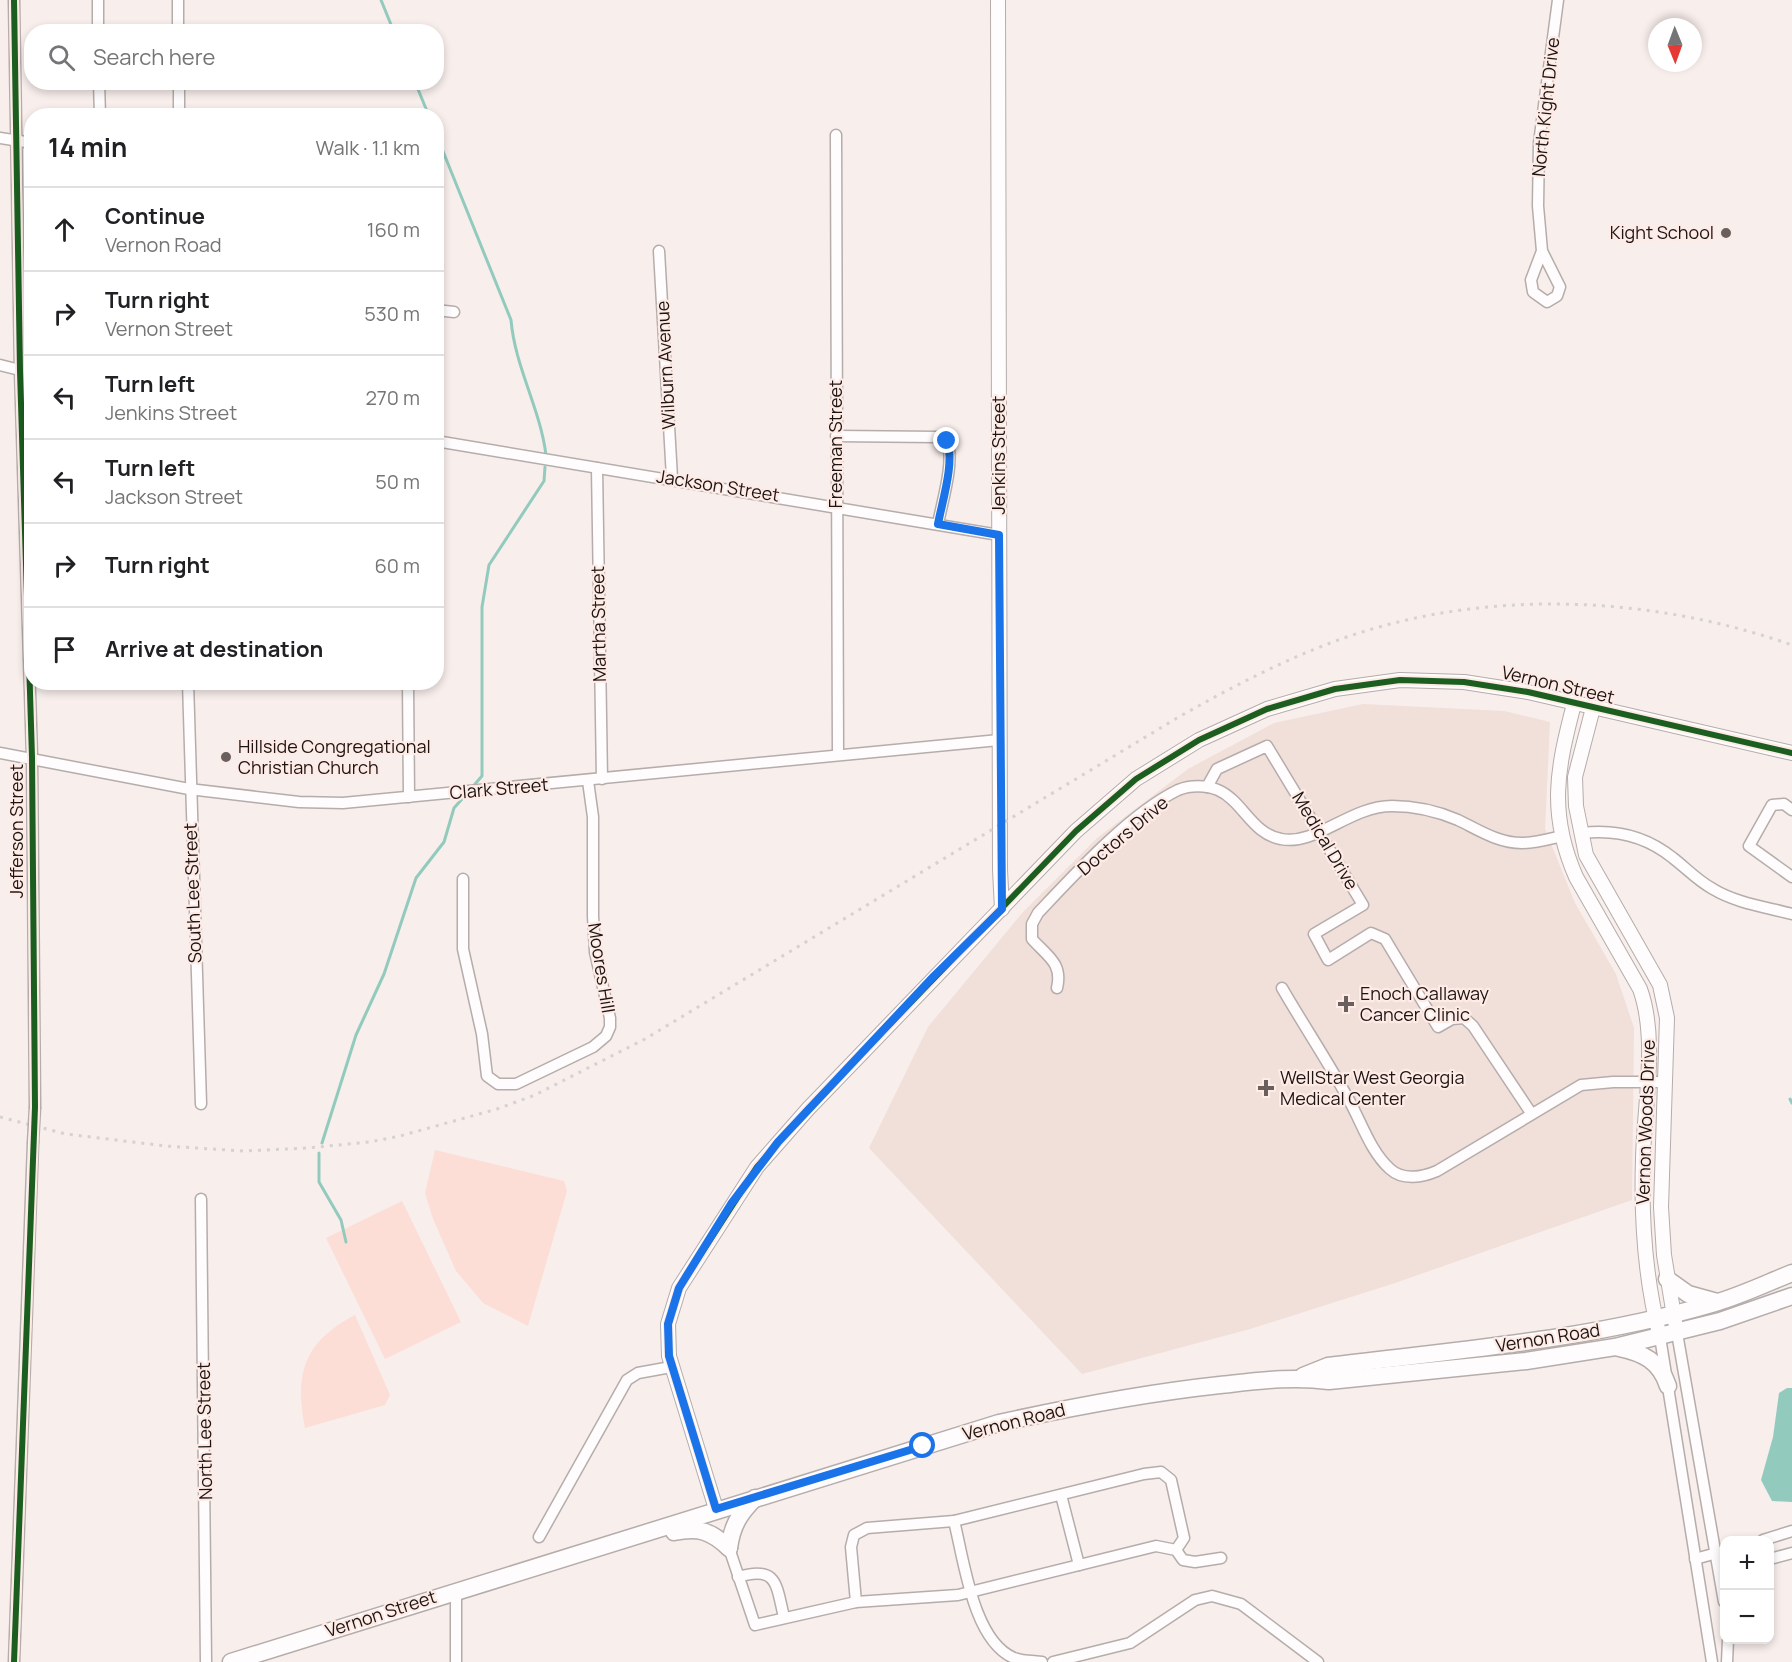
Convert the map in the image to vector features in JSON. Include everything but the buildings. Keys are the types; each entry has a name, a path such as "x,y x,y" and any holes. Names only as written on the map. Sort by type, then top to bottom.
{"main road":[{"name":"Vernon Road","path":"1299,1377 1328,1366 1514,1345 1674,1314 1718,1302 1792,1273"},
{"path":"1667,1279 1688,1293 1718,1302"},
{"name":"Vernon Road","path":"530,1567 1009,1420 1155,1393 1299,1377 1329,1381 1526,1361 1615,1347 1677,1333 1792,1296"},
{"path":"1615,1347 1636,1352 1652,1360 1662,1372 1668,1386"},
{"path":"729,1548 731,1530 740,1514 756,1497"},
{"path":"625,1539 657,1536 691,1529 704,1530 717,1537 729,1548"},
{"name":"Vernon Street","path":"231,1662 530,1567"}],"street":[{"name":"Jefferson Street","path":"14,0 24,320"},
{"path":"98,0 98,24"},
{"path":"178,0 178,24"},
{"name":"Jenkins Street","path":"998,0 999,740 1002,909"},
{"name":"North Kight Drive","path":"1542,251 1538,206 1539,143 1558,0"},
{"path":"99,90 100,108"},
{"path":"179,90 179,108"},
{"name":"Freeman Street","path":"836,135 838,753"},
{"path":"0,138 24,141"},
{"name":"Wilburn Avenue","path":"659,251 672,478"},
{"path":"444,311 454,312"},
{"path":"0,365 24,371"},
{"path":"836,436 937,437 947,441 950,456 938,524"},
{"name":"Jackson Street","path":"444,442 672,478 999,535"},
{"name":"Martha Street","path":"597,468 602,779"},
{"name":"Vernon Street","path":"716,1509 671,1366 667,1335 674,1300 705,1244 757,1167 808,1109 1076,831 1136,779 1199,740 1267,709 1335,689 1379,682 1421,679 1486,685 1792,753"},
{"name":"Jefferson Street","path":"14,1662 35,1107 31,690"},
{"name":"South Lee Street","path":"188,690 189,789 201,1104"},
{"path":"408,690 409,797"},
{"name":"Vernon Woods Drive","path":"1574,704 1557,780 1557,814 1576,877 1643,998 1649,1030 1643,1209 1649,1283 1660,1337 1712,1662"},
{"name":"Vernon Woods Drive","path":"1593,708 1575,777 1582,833 1587,855 1598,878 1660,986 1668,1030 1661,1195 1667,1279 1720,1547"},
{"name":"Clark Street","path":"0,753 189,789 299,802 343,803 588,781 838,753 999,740"},
{"name":"Medical Drive","path":"1207,787 1216,769 1267,746 1363,904 1314,934 1328,960 1371,933 1385,939 1438,1027 1452,1019 1464,1018 1473,1026 1531,1113"},
{"name":"Moores Hill","path":"463,879 463,949 482,1034 487,1076 498,1084 516,1084 593,1047 606,1036 610,1018 596,952 592,916 593,817 588,781"},
{"name":"Doctors Drive","path":"1057,988 1059,973 1056,964 1032,939 1032,924 1038,913 1104,846 1143,814 1177,791 1192,787 1207,787"},
{"path":"1207,787 1232,799 1254,824 1271,837 1292,840 1320,832 1358,812 1389,806 1432,811 1490,836 1514,843 1582,833 1616,832 1638,838 1666,852 1703,883 1724,896 1792,914"},
{"path":"1792,810 1784,804 1772,805 1749,846 1792,877"},
{"path":"1282,988 1350,1102 1367,1137 1390,1170 1405,1176 1424,1177 1472,1151 1531,1113 1581,1085 1665,1082"},
{"name":"North Lee Street","path":"201,1199 207,1662"},
{"path":"539,1537 627,1380 638,1373 671,1366"},
{"path":"856,1602 851,1547 855,1535 867,1528 954,1521 1144,1473 1161,1472 1171,1480 1184,1539 1176,1550"},
{"path":"1061,1495 1079,1564"},
{"path":"954,1521 978,1617 992,1640 1014,1658 1042,1662"},
{"path":"1774,1537 1792,1531"},
{"path":"729,1548 754,1625 856,1602 918,1599 972,1591 1156,1546 1176,1550 1183,1560 1195,1562 1221,1558"},
{"path":"1695,1559 1720,1552"},
{"path":"1774,1558 1792,1552"},
{"path":"738,1577 755,1572 767,1573 775,1581 784,1617"},
{"path":"1699,1580 1720,1574"},
{"path":"456,1590 456,1662"},
{"path":"1053,1662 1130,1643 1195,1600 1212,1596 1241,1604 1315,1661"},
{"path":"1727,1662 1728,1644"}],"shaded area":[{"name":"WellStar West Georgia Medical Center","path":"1363,704 1504,711 1550,722 1545,829 1575,903 1616,974 1634,1028 1632,1200 1395,1283 1250,1329 1082,1374 869,1148 928,1027 1023,912 1097,838 1188,769 1274,723"},
{"path":"435,1150 564,1181 567,1191 528,1326 483,1303 456,1271 433,1219 425,1193"},
{"path":"402,1201 461,1322 385,1359 326,1238"},
{"path":"355,1315 390,1395 385,1405 305,1428 301,1391 307,1361 324,1336"},
{"path":"1792,1388 1792,1502 1772,1501 1761,1480 1773,1437 1779,1393"}],"waterway":[{"path":"381,0 391,24"},
{"path":"418,90 426,108"},
{"path":"444,154 511,320 517,354 539,421 546,455"},
{"path":"475,784 482,776 482,607 489,565 544,481 545,467"},
{"path":"322,1143 356,1035 384,974 416,878 444,842 454,808 462,799"},
{"path":"1790,1099 1792,1103"},
{"path":"319,1153 319,1182 341,1220 346,1242"}],"railway":[{"path":"0,1117 66,1134 166,1146 243,1151 369,1142 400,1136 497,1109 535,1095 645,1039 1217,696 1319,647 1396,623 1452,611 1509,605 1567,604 1624,608 1681,616 1737,628 1792,645"}],"cycle path":[{"path":"14,0 24,500"},
{"path":"716,1509 669,1356 668,1324 679,1288 757,1167 808,1109 1076,831 1136,779 1199,740 1267,709 1335,689 1400,680 1464,682 1528,692 1792,753"},
{"path":"14,1662 35,1107 30,690"}],"place":[{"name":"Kight School","path":"1726,233"},
{"name":"Hillside Congregational Christian Church","path":"226,757"},
{"name":"Enoch Callaway Cancer Clinic","path":"1346,1004"},
{"name":"WellStar West Georgia Medical Center","path":"1266,1088"}],"route":[{"path":"923,1446 716,1509 671,1366 667,1335 670,1312 679,1288 720,1220 757,1167 808,1109 934,976 1002,909 999,535 938,524 949,462 950,450 947,441"}]}
